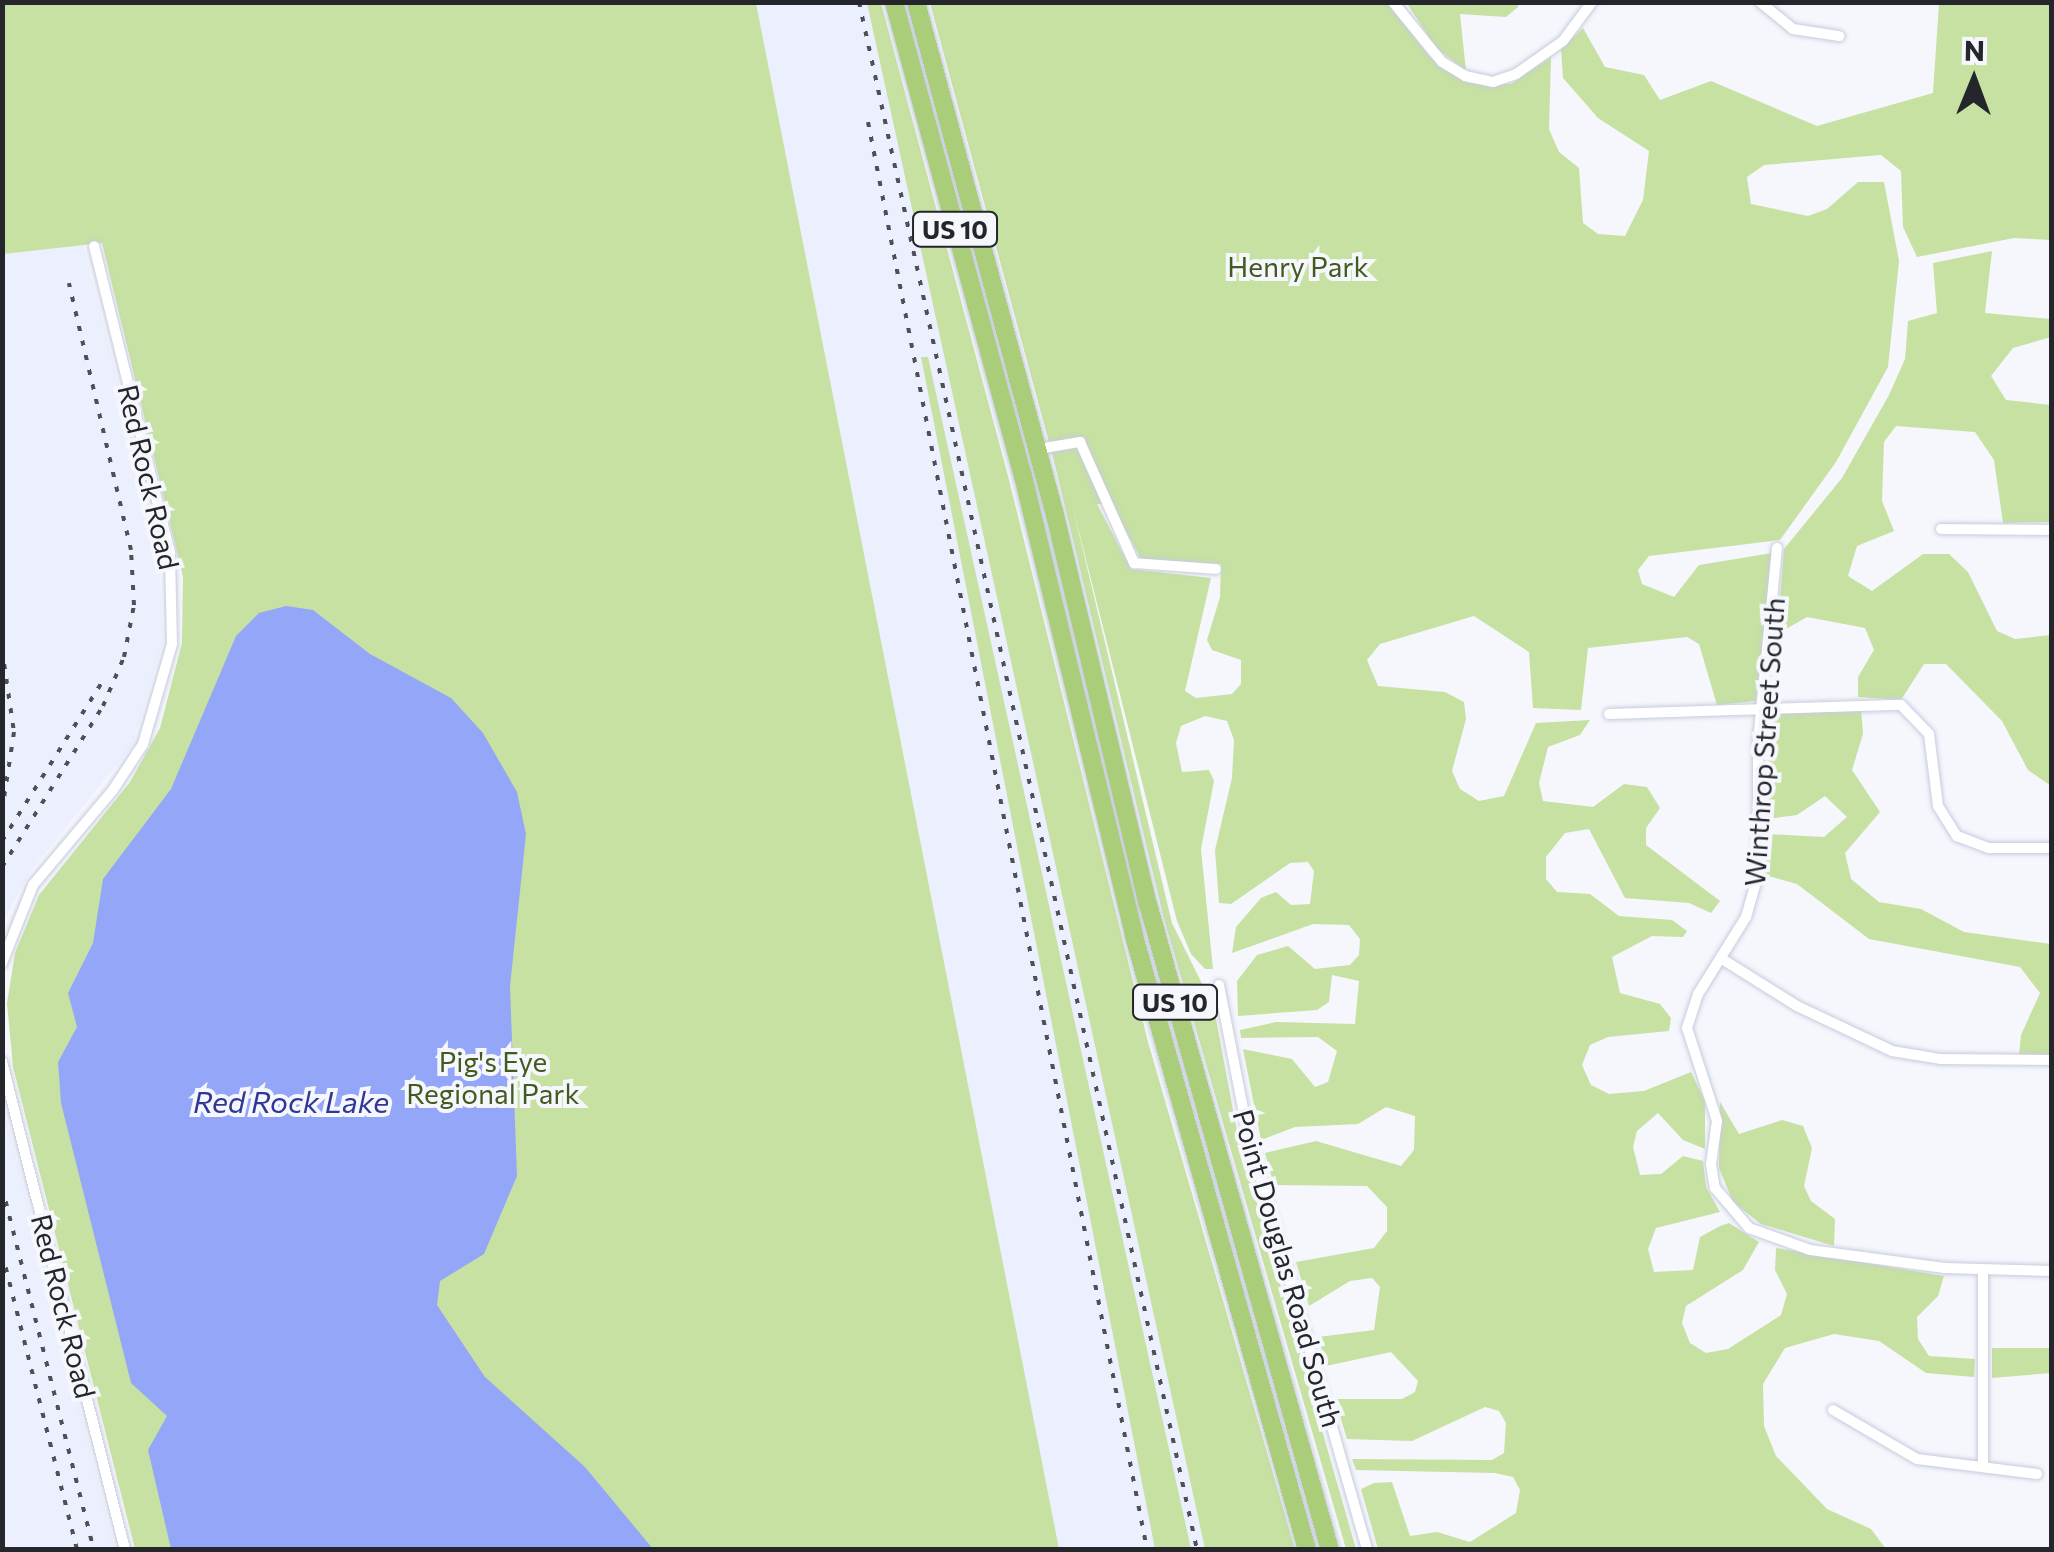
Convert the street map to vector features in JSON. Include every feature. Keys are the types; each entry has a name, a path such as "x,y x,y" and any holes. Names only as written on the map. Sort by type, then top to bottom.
{"highway":[{"name":"US 10","path":"894,2 1018,455 1134,936 1308,1550"},
{"name":"US 10","path":"916,2 1038,449 1148,904 1330,1550"}],"street":[{"path":"1393,2 1447,66 1493,82 1516,74 1563,41 1592,2"},
{"path":"1760,2 1793,29 1839,36"},
{"name":"Red Rock Road","path":"2,963 32,885 113,790 143,744 172,644 170,553 94,246"},
{"path":"1038,449 1080,442 1134,564 1216,569"},
{"path":"1941,530 2052,530"},
{"name":"Winthrop Street South","path":"1777,548 1763,706 1758,875 1746,917 1694,1003 1687,1028 1718,1122 1712,1179 1737,1220 1778,1241 1851,1258 1983,1270 2052,1271"},
{"path":"1608,714 1763,706 1906,707 1932,742 1938,806 1957,836 1989,848 2052,848"},
{"path":"1722,959 1797,1006 1892,1052 1941,1060 2052,1060"},
{"name":"Point Douglas Road South","path":"1219,985 1248,1134 1367,1550"},
{"name":"Red Rock Road","path":"2,1062 125,1550"},
{"path":"1982,1467 1983,1270"},
{"path":"1833,1410 1911,1457 2036,1474"}],"shaded area":[{"path":"756,3 867,3 1205,1549 1059,1549"},
{"path":"80,233 158,539 163,642 132,746 30,872 3,922 3,250"},
{"path":"2,1101 74,1386 115,1549 3,1549"}],"green space":[{"path":"1406,2 1518,3 1518,7 1506,17 1460,14 1466,71 1436,48"},
{"name":"Pig's Eye Regional Park","path":"2,3 756,3 1059,1549 135,1549 13,1067 7,1003 15,953 39,895 130,782 160,728 182,643 183,577 102,243 3,254"},
{"path":"867,3 881,3 1008,476 1148,1042 1295,1549 1205,1549"},
{"name":"Henry Park","path":"930,3 1387,3 1430,57 1468,83 1511,84 1551,57 1549,129 1559,152 1579,168 1583,223 1598,234 1625,236 1643,200 1649,151 1598,118 1563,78 1561,49 1583,28 1605,67 1644,75 1660,100 1711,81 1817,126 1933,93 1939,3 2051,3 2051,240 2014,238 1917,257 1903,227 1901,171 1881,155 1764,165 1747,177 1751,204 1808,216 1827,209 1858,182 1884,182 1899,261 1888,367 1836,462 1780,540 1649,556 1638,570 1642,584 1674,597 1699,565 1772,553 1756,701 1717,705 1699,644 1687,637 1588,648 1581,710 1533,708 1529,652 1474,616 1380,644 1367,660 1378,686 1445,692 1464,702 1466,719 1452,771 1460,789 1479,801 1504,796 1536,723 1590,720 1580,735 1548,747 1539,783 1543,801 1593,807 1624,784 1647,787 1660,808 1646,828 1646,845 1720,901 1711,913 1689,903 1625,898 1589,829 1565,833 1546,857 1546,879 1557,892 1590,894 1619,916 1672,920 1687,931 1683,937 1652,936 1612,957 1620,993 1660,1004 1671,1018 1669,1031 1608,1037 1590,1045 1582,1065 1591,1085 1609,1094 1644,1091 1691,1072 1705,1101 1705,1149 1683,1140 1658,1113 1637,1131 1633,1147 1640,1175 1661,1174 1683,1156 1703,1161 1706,1187 1720,1212 1656,1228 1648,1249 1654,1272 1693,1270 1700,1237 1729,1223 1759,1242 1743,1270 1686,1306 1682,1323 1690,1343 1706,1353 1728,1349 1781,1315 1787,1294 1775,1270 1776,1248 1944,1276 1938,1296 1917,1317 1918,1339 1929,1356 1975,1359 1974,1377 1926,1373 1879,1341 1834,1334 1785,1348 1763,1384 1764,1426 1776,1456 1827,1509 1871,1529 1886,1549 1378,1549 1361,1489 1374,1483 1392,1482 1410,1536 1437,1532 1470,1542 1516,1513 1520,1490 1513,1477 1495,1473 1356,1470 1352,1459 1492,1460 1504,1453 1506,1423 1499,1411 1485,1407 1412,1441 1347,1439 1335,1399 1402,1399 1415,1392 1418,1381 1391,1352 1326,1366 1318,1337 1374,1330 1380,1287 1372,1278 1350,1281 1309,1306 1296,1262 1374,1248 1387,1231 1387,1207 1367,1186 1274,1185 1265,1153 1316,1141 1401,1166 1414,1150 1415,1116 1386,1107 1358,1124 1295,1127 1261,1140 1243,1049 1292,1059 1315,1087 1328,1082 1337,1051 1318,1037 1241,1038 1240,1030 1276,1022 1355,1024 1359,981 1332,975 1329,1002 1317,1010 1238,1016 1237,981 1257,955 1288,946 1315,969 1350,965 1359,955 1360,939 1349,925 1313,924 1232,953 1236,927 1261,898 1276,892 1291,905 1310,904 1314,871 1308,862 1290,863 1231,904 1219,903 1215,850 1232,778 1234,740 1227,721 1205,716 1181,726 1176,743 1182,772 1209,770 1214,781 1201,849 1213,969 1205,969 1191,954 1177,921 1072,504 1172,923 1214,1008 1238,1137 1356,1549 1346,1549 1163,915 1053,457","holes":["1097,504 1112,505 1141,559 1221,564 1220,597 1207,640 1212,650 1241,660 1241,684 1232,694 1196,698 1185,691 1211,578 1131,569"]},
{"path":"1992,251 1985,313 2051,319 2051,337 2013,348 1991,376 2006,400 2051,405 2051,522 2003,523 1994,460 1975,432 1896,426 1884,442 1882,501 1894,531 1857,546 1848,576 1872,591 1923,554 1949,554 1968,572 1997,631 2015,639 2051,635 2051,786 2028,770 2002,721 1946,664 1924,664 1901,700 1858,697 1858,677 1874,650 1865,628 1807,617 1777,634 1784,549 1842,478 1889,395 1905,359 1908,321 1937,313 1933,263"},
{"path":"921,357 928,357 1191,1549 1155,1549"},
{"path":"1861,708 1863,734 1852,770 1880,812 1845,853 1851,879 1879,902 1921,909 1964,932 2051,944 2051,1055 2019,1055 2021,1035 2040,993 2020,967 1869,939 1797,884 1765,875 1768,834 1824,837 1847,817 1825,796 1797,815 1768,819 1769,713"},
{"path":"1720,1102 1739,1134 1782,1120 1803,1126 1812,1148 1804,1186 1811,1201 1835,1219 1834,1246 1761,1224 1733,1202 1719,1168"},
{"path":"1992,1348 2051,1348 2051,1373 1992,1378"}],"water":[{"name":"Red Rock Lake","path":"286,606 313,610 370,654 451,698 483,733 517,792 526,834 510,986 517,1176 484,1254 440,1281 437,1305 485,1377 585,1467 653,1549 171,1549 148,1450 167,1416 131,1383 61,1103 58,1062 77,1027 68,993 93,943 103,879 171,789 236,636 259,613"}],"railway":[{"path":"859,2 1197,1550"},
{"path":"868,122 1147,1550"},
{"path":"2,867 103,706 124,657 134,605 131,550 69,283"},
{"path":"2,649 14,732 2,811"},
{"path":"2,841 101,684"},
{"path":"2,1187 94,1550"},
{"path":"2,1253 77,1550"}]}
